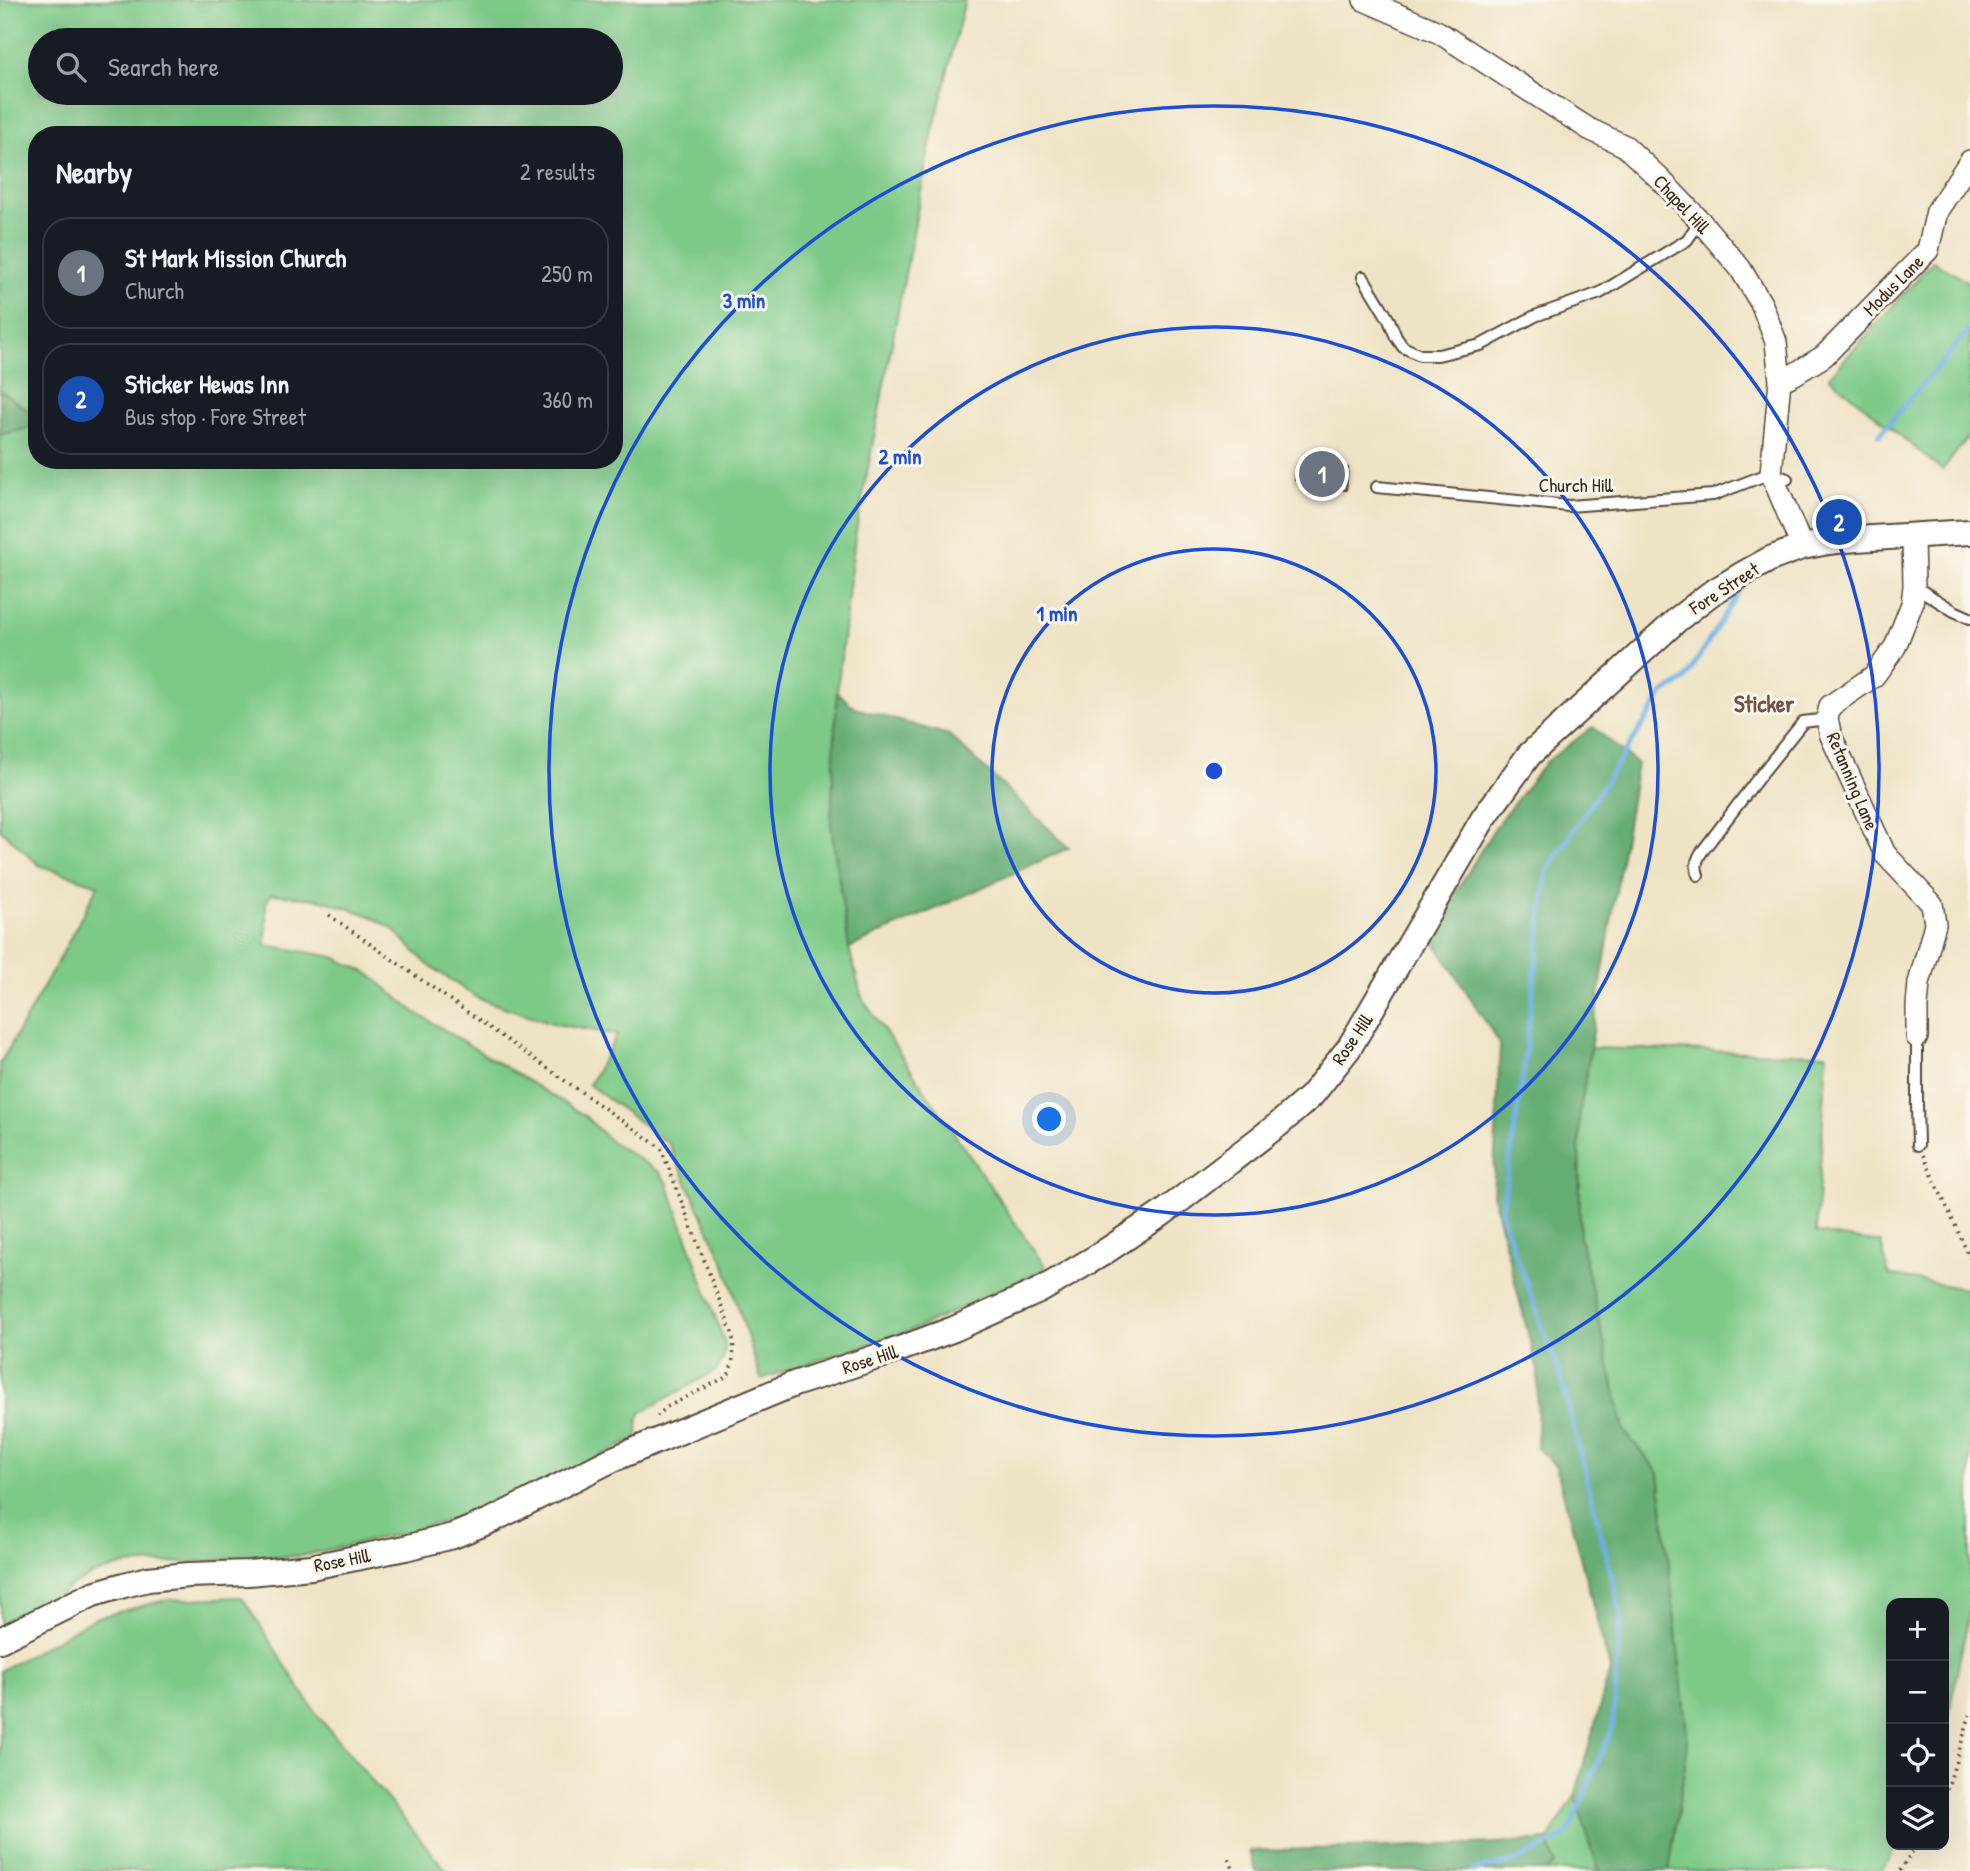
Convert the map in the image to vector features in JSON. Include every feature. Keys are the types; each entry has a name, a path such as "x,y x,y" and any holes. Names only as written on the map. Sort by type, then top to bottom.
{"street":[{"name":"Chapel Hill","path":"1364,0 1438,32 1589,129 1625,146 1662,180 1740,268 1762,305 1776,342 1780,381 1779,476 1789,517 1801,544"},
{"name":"Modus Lane","path":"1780,381 1824,356 1928,250 1937,211 1970,161"},
{"name":"Fore Street","path":"1529,755 1694,606 1770,559 1801,544 1970,532"},
{"name":"Retanning Lane","path":"1913,536 1914,586 1907,619 1895,647 1884,663 1862,685 1830,706 1827,719 1831,736 1885,854 1932,904 1935,924 1919,983 1917,1037"},
{"name":"Rose Hill","path":"0,1640 93,1594 148,1579 311,1567 453,1536 492,1521 611,1460 794,1384 954,1329 1041,1290 1163,1213 1279,1124 1311,1096 1349,1048 1483,819 1529,755"}],"lane":[{"path":"1363,277 1403,348 1420,355 1438,355 1480,345 1535,316 1600,293 1687,240 1700,221"},
{"name":"Church Hill","path":"1377,487 1569,506 1713,495 1779,476"},
{"path":"1914,586 1970,618"},
{"path":"1698,875 1696,861 1701,853 1803,722 1827,719"},
{"path":"1917,1037 1918,1145"}],"path":[{"path":"329,915 661,1147 732,1333 735,1348 728,1376 667,1407 653,1420 651,1444"},
{"path":"1918,1145 1970,1258"},
{"path":"1948,1787 1970,1715"},
{"path":"1900,1871 1914,1850"},
{"path":"1229,1858 1234,1871"}],"green space":[{"path":"0,0 965,0 930,144 855,536 837,692 831,826 849,948 862,998 1046,1268 918,1328 761,1379 724,1262 669,1144 589,1085 617,1035 555,1024 477,998 427,964 393,929 368,915 323,900 272,894 266,902 266,945 334,957 368,973 415,1012 585,1116 609,1140 659,1172 667,1182 725,1344 724,1357 717,1370 642,1412 638,1421 638,1438 481,1511 399,1534 301,1556 125,1565 92,1575 72,1585 31,1614 0,1629 0,1064 98,885 39,865 0,829 0,435 28,428 28,469 623,469 623,126 28,126 28,410 0,390"},
{"path":"1933,261 1970,283 1970,435 1942,470 1829,377"},
{"path":"0,390 28,410 28,428 0,435"},
{"path":"837,692 855,708 949,735 1069,848 849,948 831,826"},
{"path":"1593,727 1637,764 1579,1117 1580,1237 1624,1431 1659,1473 1688,1744 1669,1871 1599,1871 1575,1796 1610,1669 1556,1466 1537,1448 1538,1372 1493,1197 1500,1044 1430,935 1494,829 1546,762"},
{"path":"1590,1048 1827,1054 1816,1233 1881,1243 1889,1275 1965,1289 1970,1300 1970,1609 1949,1712 1949,1598 1886,1598 1886,1850 1894,1850 1882,1871 1669,1871 1688,1744 1659,1473 1624,1431 1580,1237 1579,1117"},
{"path":"242,1597 317,1715 447,1871 0,1871 0,1671 95,1618 165,1600"},
{"path":"1575,1796 1599,1871 1546,1871 1555,1864 1548,1840"},
{"path":"1548,1840 1555,1864 1546,1871 1256,1871 1249,1851 1436,1846"}],"building":[{"path":"1297,464 1348,468 1346,490 1302,487 1303,480 1295,480"}],"waterway":[{"path":"1879,435 1970,329"},
{"path":"1472,1871 1516,1861 1567,1835 1613,1726 1621,1613 1561,1378 1501,1214 1522,1081 1547,871 1663,694 1685,680 1742,586"}],"place":[{"name":"St Mark Mission Church","path":"1322,474"},
{"name":"Sticker Hewas Inn","path":"1839,522"}],"district":[{"name":"Sticker","path":"1764,703"}]}
